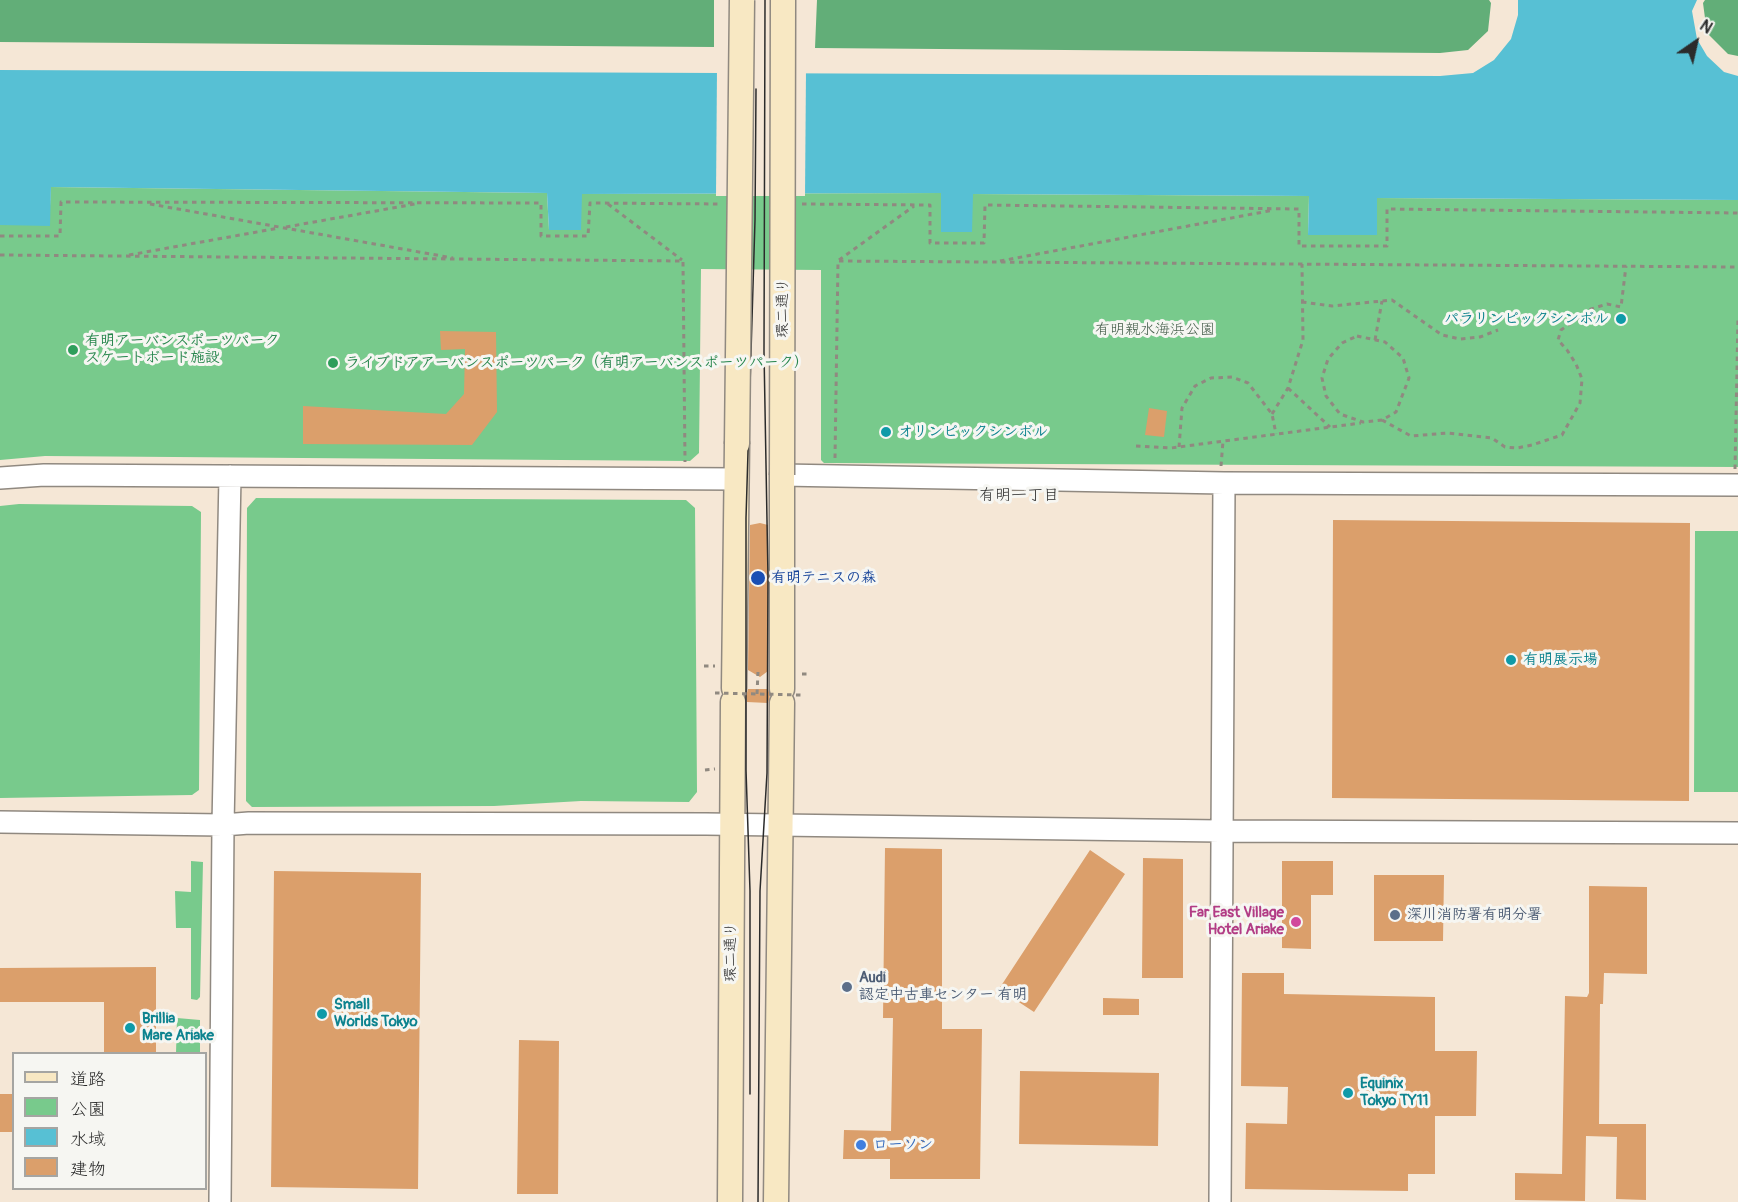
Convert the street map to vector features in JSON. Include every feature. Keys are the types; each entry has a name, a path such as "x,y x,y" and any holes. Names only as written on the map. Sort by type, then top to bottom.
{"main road":[{"name":"環二通り","path":"730,1202 733,825 727,694 737,444 742,0"},
{"name":"環二通り","path":"776,1202 781,827 792,693 782,475 783,0"}],"street":[{"path":"0,478 44,475 736,479"},
{"path":"782,475 1737,478"},
{"path":"220,1202 223,825 230,476"},
{"path":"1220,1202 1222,476"},
{"path":"0,822 223,825 261,823 781,827 807,825 1220,831 1738,833"}],"path":[{"path":"0,236 60,236 61,201 541,203 541,236 588,236 590,203 725,204"},
{"path":"139,202 463,259"},
{"path":"122,256 423,203"},
{"path":"607,203 683,261"},
{"path":"797,204 930,205 930,243 984,243 985,205 1299,208 1299,246 1387,246 1387,209 1738,213"},
{"path":"838,261 915,205"},
{"path":"994,262 1282,208"},
{"path":"0,255 683,261"},
{"path":"683,261 685,464"},
{"path":"838,261 1738,267"},
{"path":"835,466 838,261"},
{"path":"1272,414 1288,388 1303,340 1302,264"},
{"path":"1382,420 1411,436 1447,433 1492,438 1505,447 1549,441 1562,435 1580,403 1582,379 1572,357 1558,340 1561,330 1591,309 1607,304 1622,307 1626,266"},
{"path":"1302,302 1332,306 1392,300 1442,334 1460,339 1480,337 1498,330"},
{"path":"1375,340 1382,301"},
{"path":"1737,478 1738,317"},
{"path":"1136,446 1179,447 1382,420 1396,412 1409,378 1403,358 1385,342 1357,336 1342,343 1328,359 1322,378 1326,396 1340,414 1363,422"},
{"path":"1179,447 1182,408 1195,386 1211,378 1232,377 1248,383 1272,414 1276,434"},
{"path":"1288,388 1330,427"},
{"path":"1222,441 1222,476"},
{"path":"757,694 758,672"},
{"path":"727,694 792,693 801,674 811,674"}],"green space":[{"path":"0,0 714,0 714,47 0,42"},
{"path":"817,0 1489,0 1491,3 1488,31 1468,50 1440,53 815,48"},
{"path":"1705,0 1738,0 1738,56 1728,54 1707,33 1703,3"},
{"name":"有明親水海浜公園","path":"51,187 547,193 549,230 581,230 581,194 942,193 941,232 972,232 972,194 1309,196 1308,234 1377,198 1738,200 1738,467 824,463 821,460 821,270 701,269 699,453 690,461 45,456 0,460 0,225 49,225"},
{"path":"256,498 686,500 695,508 697,792 689,802 581,801 494,806 252,807 246,801 247,508"},
{"path":"19,504 192,506 201,512 199,790 192,795 0,798 0,506"},
{"path":"1695,531 1738,531 1738,792 1694,792"},
{"path":"191,861 203,862 200,997 197,1000 191,999 191,928 176,928 175,891 191,892"},
{"path":"177,1018 200,1020 200,1052 176,1052"}],"water":[{"path":"1518,0 1697,0 1692,11 1697,39 1707,56 1724,72 1738,76 1738,200 1377,198 1377,235 1308,235 1309,196 973,194 972,232 941,232 941,193 582,194 581,230 549,230 547,193 51,187 50,226 0,225 0,70 1440,76 1473,73 1494,60 1511,39 1518,15"}],"pier":[{"path":"717,70 806,70 805,196 716,196"}],"building":[{"path":"440,331 496,332 497,412 472,445 303,444 303,406 446,414 464,394 465,349 441,350"},
{"path":"1149,408 1167,411 1164,437 1145,435"},
{"name":"有明展示場","path":"1333,520 1690,523 1689,801 1332,798"},
{"path":"760,523 768,525 768,671 760,677 748,670 750,525"},
{"path":"748,689 768,689 770,696 768,703 747,702"},
{"path":"885,848 942,849 942,1029 982,1029 980,1179 890,1179 890,1159 843,1159 844,1130 891,1131 893,1018 883,1018"},
{"path":"1090,850 1125,874 1034,1012 999,989"},
{"path":"1143,858 1183,859 1183,978 1142,978"},
{"name":"Far East Village Hotel Ariake","path":"1282,861 1333,861 1333,895 1311,895 1311,949 1282,948"},
{"path":"274,871 421,873 418,1189 271,1187"},
{"path":"1374,875 1444,875 1443,941 1374,941"},
{"path":"1589,886 1647,887 1647,974 1604,973 1603,1004 1600,1004 1599,1124 1646,1124 1646,1200 1616,1199 1617,1137 1586,1136 1585,1201 1515,1200 1515,1173 1562,1174 1565,996 1587,997 1589,993"},
{"name":"Brillia Mare Ariake","path":"156,967 156,1052 104,1052 104,1002 0,1002 0,968"},
{"name":"Equinix Tokyo TY11","path":"1242,973 1284,973 1284,994 1435,997 1435,1051 1477,1051 1476,1116 1435,1116 1435,1174 1408,1174 1408,1191 1245,1189 1246,1123 1287,1124 1288,1087 1241,1086"},
{"path":"1103,998 1139,999 1139,1015 1103,1015"},
{"path":"519,1040 559,1041 558,1194 517,1194"},
{"path":"1020,1071 1159,1073 1158,1146 1019,1144"},
{"path":"0,1094 12,1094 12,1132 0,1132"}],"tram line":[{"path":"758,1202 760,891 767,773 768,577 764,352 765,0"},
{"path":"750,1094 746,518 755,220 756,89"}],"place":[{"name":"パラリンピックシンボル","path":"1621,319"},
{"name":"有明アーバンスポーツパーク スケートボード施設","path":"73,350"},
{"name":"ライブドアアーバンスポーツパーク（有明アーバンスポーツパーク）","path":"333,363"},
{"name":"オリンピックシンボル","path":"886,432"},
{"name":"有明テニスの森","path":"758,578"},
{"name":"有明展示場","path":"1511,660"},
{"name":"深川消防署有明分署","path":"1395,915"},
{"name":"Far East Village Hotel Ariake","path":"1296,922"},
{"name":"Audi 認定中古車センター 有明","path":"847,987"},
{"name":"Small Worlds Tokyo","path":"322,1014"},
{"name":"Brillia Mare Ariake","path":"130,1028"},
{"name":"Equinix Tokyo TY11","path":"1348,1093"},
{"name":"ローソン","path":"861,1145"}],"district":[{"name":"有明一丁目","path":"1019,496"}]}
